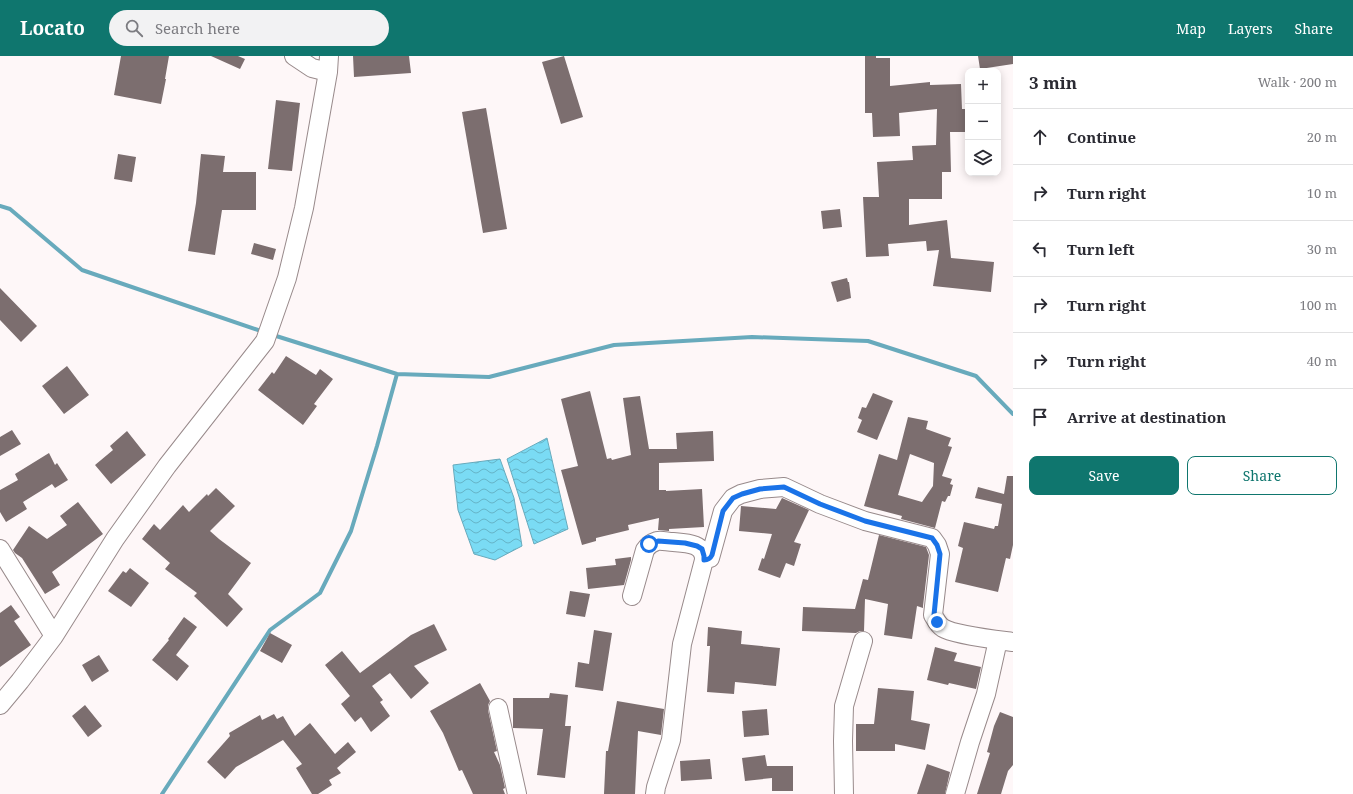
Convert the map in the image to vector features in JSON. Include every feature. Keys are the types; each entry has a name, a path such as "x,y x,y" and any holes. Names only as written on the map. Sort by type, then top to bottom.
{"street":[{"path":"0,705 54,636 115,539 167,466 268,333 287,278 304,208 328,64 312,68 294,56"},
{"path":"704,560 710,558 723,511 733,498 760,489 784,487 820,504 865,521 932,538 937,545 940,554 934,615 937,622 943,628 954,632 1005,641 970,742 955,794"},
{"path":"632,596 643,555 649,544 658,541 692,545 702,549 704,560 682,644 671,740 655,794"},
{"path":"0,549 54,636"},
{"path":"844,794 842,741 844,706 863,641"},
{"path":"498,708 517,794"}],"water":[{"path":"547,438 568,529 534,544 507,459"},
{"path":"500,459 514,498 522,546 495,560 474,554 458,510 453,465"}],"building":[{"path":"121,56 169,56 161,104 114,95"},
{"path":"211,56 238,56 245,59 240,69"},
{"path":"353,56 409,56 411,73 354,77"},
{"path":"564,56 583,117 561,124 542,62"},
{"path":"865,56 890,58 890,86 930,82 930,85 961,84 962,109 965,109 965,132 950,132 951,172 942,172 942,199 909,199 909,225 947,220 951,258 994,262 991,292 933,286 939,250 927,251 926,241 888,244 889,256 866,257 863,197 879,197 877,162 913,160 912,146 936,145 937,109 899,113 900,136 873,137 872,113 865,113"},
{"path":"978,56 1013,56 1013,64 980,68"},
{"path":"276,100 300,103 292,171 268,169"},
{"path":"486,108 507,229 483,233 462,112"},
{"path":"118,154 136,157 132,182 114,179"},
{"path":"201,154 225,156 223,172 256,172 256,210 222,210 215,255 188,251 196,203"},
{"path":"840,209 842,227 823,229 821,211"},
{"path":"254,243 276,249 273,260 251,254"},
{"path":"847,278 851,298 837,302 831,282"},
{"path":"0,288 37,326 21,342 0,320"},
{"path":"286,356 316,375 320,369 333,379 314,404 317,406 303,425 258,390 272,372 274,374"},
{"path":"67,366 89,395 64,414 42,386"},
{"path":"590,391 607,459 611,458 612,460 631,455 623,398 640,396 649,449 677,449 676,433 713,431 714,461 659,463 659,490 702,489 704,527 669,529 669,531 658,530 659,518 628,525 629,530 596,538 596,541 582,545 561,470 578,466 561,399"},
{"path":"873,393 893,401 877,440 857,432 862,420 858,418 862,407 866,408"},
{"path":"908,417 928,421 926,429 951,438 948,446 952,447 942,476 952,479 950,484 953,485 950,496 948,496 945,502 942,501 935,528 901,519 902,516 864,506 879,454 897,460","holes":["910,454 934,463 933,486 922,502 898,495"]},
{"path":"12,430 21,444 0,456 0,437"},
{"path":"127,431 146,455 111,484 95,465 113,450 110,446"},
{"path":"49,453 55,465 57,463 68,480 55,488 52,484 23,502 27,509 6,522 0,512 0,490 18,480 15,474"},
{"path":"1007,476 1013,476 1013,545 1010,559 1006,558 998,592 955,582 963,548 958,546 964,522 994,529 995,526 998,526 1002,504 975,498 978,487 1004,494"},
{"path":"216,488 235,506 210,531 251,563 228,594 243,609 227,627 194,596 197,593 165,569 170,563 142,539 154,524 160,530 183,505 189,512 207,494 208,496"},
{"path":"782,498 809,510 794,542 801,544 794,566 786,563 780,578 758,570 762,558 764,559 772,534 739,531 741,506 776,509"},
{"path":"78,502 103,534 52,572 60,585 45,594 22,558 13,550 29,526 47,539 67,525 60,516"},
{"path":"879,535 926,547 929,555 923,608 917,606 912,639 884,635 888,604 865,599 864,631 856,633 802,631 803,607 855,609 863,579 868,580"},
{"path":"631,557 624,585 588,589 586,568 616,565 615,559"},
{"path":"130,568 149,583 131,607 108,591 123,571 126,573"},
{"path":"570,591 590,594 585,617 566,614"},
{"path":"11,605 20,617 14,621 31,645 0,667 0,613"},
{"path":"184,617 197,627 176,655 189,666 177,681 152,660 169,640 168,639"},
{"path":"434,624 447,650 414,666 429,683 411,699 390,673 372,686 383,700 380,702 390,716 371,732 361,717 355,722 341,704 350,696 325,665 342,651 360,673 411,635"},
{"path":"708,627 742,631 741,644 780,648 776,686 735,682 734,694 707,692 710,646 707,646"},
{"path":"594,630 612,633 603,691 575,687 578,662 589,664"},
{"path":"270,633 292,645 282,663 260,651"},
{"path":"935,647 957,653 954,661 981,667 976,689 927,680"},
{"path":"99,655 109,671 92,682 82,665"},
{"path":"480,683 490,701 488,710 497,751 494,752 500,765 505,794 473,794 462,770 459,771 443,733 430,711"},
{"path":"878,688 914,691 911,720 930,724 925,750 895,744 895,751 856,751 856,724 874,724"},
{"path":"550,693 568,695 565,726 571,726 565,778 537,775 543,729 513,728 513,698 549,698"},
{"path":"617,701 664,709 661,735 638,731 635,794 604,794 606,751 608,751"},
{"path":"85,705 102,726 88,737 72,716"},
{"path":"767,709 769,735 744,737 742,711"},
{"path":"1000,712 1013,717 1013,765 1008,771 1001,794 977,794 990,753 987,752 994,726"},
{"path":"274,714 277,719 283,716 295,736 310,723 335,754 348,742 356,752 337,768 341,773 329,780 332,785 318,794 312,794 296,768 302,764 283,740 236,767 225,779 207,762 230,736 229,733 260,715 262,720"},
{"path":"765,755 767,766 793,766 793,791 772,791 772,778 745,781 742,758"},
{"path":"710,759 712,779 681,781 680,761"},
{"path":"927,764 950,772 945,794 917,794"}],"waterway":[{"path":"0,206 10,209 82,270 264,332"},
{"path":"273,335 397,374 489,377 614,345 752,337 868,341 976,376 1013,414"},
{"path":"162,794 270,630 320,593 351,531 397,374"}],"route":[{"path":"649,544 658,541 685,543 697,546 702,549 704,560 707,560 712,555 723,511 733,498 760,489 784,487 820,504 865,521 932,538 937,545 940,554 934,615 937,622"}]}
